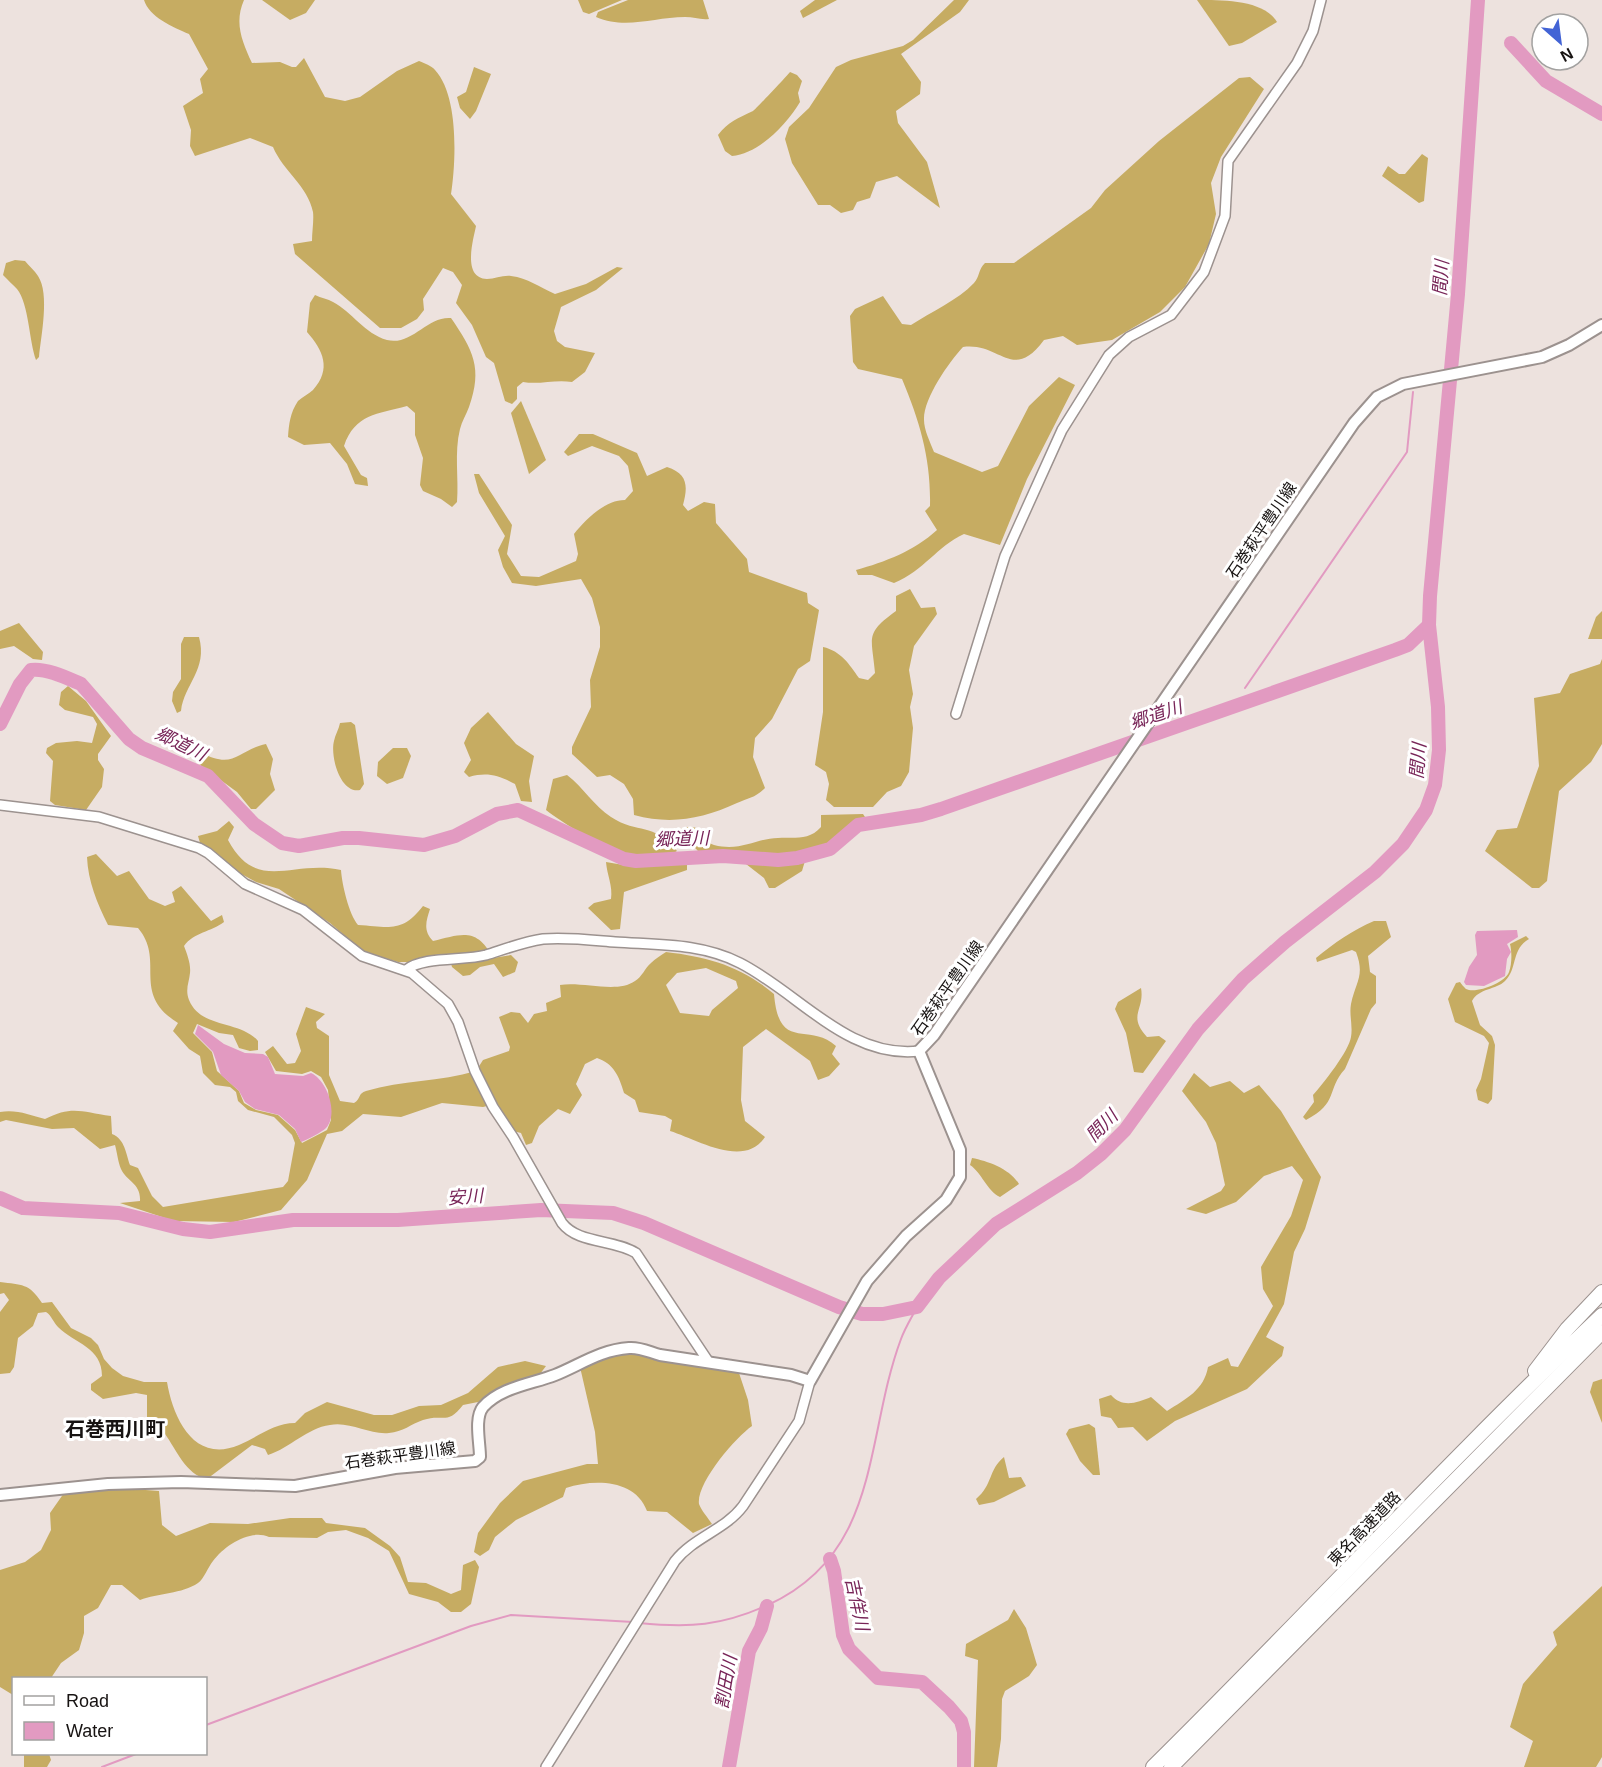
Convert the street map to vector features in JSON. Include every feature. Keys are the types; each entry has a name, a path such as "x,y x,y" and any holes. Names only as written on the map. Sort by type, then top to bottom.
{"highway":[{"path":"1502,1412 1567,1329 1602,1292"},
{"name":"東名高速道路","path":"1153,1767 1502,1412 1602,1315"},
{"name":"東名高速道路","path":"1171,1767 1602,1332"}],"main road":[{"name":"石巻萩平豊川線","path":"0,1495 108,1484 181,1482 295,1486 395,1468 475,1461 480,1457 479,1425 482,1408 517,1387 558,1374 588,1358 627,1348 810,1381 867,1281 906,1236 946,1200 960,1176 960,1150 919,1051 934,1035 1308,487 1366,409 1390,390 1430,378 1542,357 1569,345 1602,325"}],"street":[{"path":"956,714 1005,556 1062,430 1109,355 1129,337 1171,315 1204,272 1225,216 1228,161 1297,63 1313,31 1321,0"},
{"path":"0,806 99,817 199,848 245,884 303,910 362,956 406,970 441,997 454,1012 475,1071 493,1107 560,1220 574,1234 624,1245 636,1253 708,1361"},
{"path":"406,970 423,963 472,958 523,943 557,938 706,950 742,964 845,1032 872,1047 904,1052 919,1051"},
{"path":"546,1767 686,1548 736,1515 743,1506 799,1420 810,1381"}],"shaded area":[{"path":"144,0 244,0 240,16 240,32 252,63 280,62 296,67 304,58 325,97 345,101 360,97 397,71 419,61 434,69 443,81 452,112 454,165 451,194 476,226 471,258 474,272 479,277 487,279 517,277 555,294 586,284 617,267 623,268 596,290 561,307 554,331 557,341 565,347 595,353 585,372 572,382 523,382 517,387 517,399 512,404 505,401 494,363 486,357 472,325 456,303 462,285 453,272 443,268 423,299 424,310 417,319 401,328 380,328 295,254 293,244 312,241 313,212 306,194 277,156 273,147 250,138 195,156 190,146 191,130 183,106 203,93 200,79 208,69 189,34 156,16"},
{"path":"262,0 315,0 306,13 290,20"},
{"path":"578,0 622,0 589,14 583,12"},
{"path":"628,0 703,0 709,19 688,17 629,23 607,21 596,17 598,12"},
{"path":"815,0 837,0 803,18 800,11"},
{"path":"954,0 969,0 960,12 901,54 921,82 920,94 896,111 898,123 927,162 940,208 897,176 876,182 870,198 857,202 853,210 841,213 830,205 818,205 792,163 785,139 789,127 809,108 836,67 851,60 903,46 913,40"},
{"path":"1197,0 1231,1 1253,5 1263,9 1277,22 1242,43 1229,46"},
{"path":"474,67 491,74 476,111 470,119 460,108 457,97 466,92"},
{"path":"790,72 802,81 798,93 800,102 788,119 762,144 752,150 732,156 725,151 718,135 738,118 753,111"},
{"path":"1250,77 1264,89 1221,157 1211,183 1216,214 1209,244 1185,287 1160,312 1112,340 1077,345 1063,336 1044,340 1023,359 1014,360 976,347 963,347 944,371 932,392 924,420 934,452 982,472 998,466 1029,406 1059,377 1075,385 1027,479 1000,545 964,534 946,545 914,572 894,583 872,575 858,575 856,570 899,555 919,544 937,530 925,511 930,506 929,472 919,426 902,379 858,369 853,362 850,316 855,309 883,296 902,324 911,325 968,289 985,263 1014,263 1091,208 1105,190 1159,141 1239,78"},
{"path":"1422,154 1428,158 1424,201 1419,203 1382,176 1388,166 1399,174 1405,174"},
{"path":"15,260 25,261 37,274 44,293 39,357 36,360 21,296 3,275 6,263"},
{"path":"315,295 340,306 365,328 387,340 404,339 434,321 442,319 451,318 459,329 474,360 475,381 458,438 457,502 452,507 423,491 420,485 423,458 415,435 415,413 407,406 368,417 354,427 349,435 344,446 361,475 367,478 368,486 355,484 347,464 330,443 304,445 288,437 290,419 295,405 313,390 319,382 324,367 321,353 307,332 310,303"},
{"path":"521,401 546,460 529,474 511,413"},
{"path":"579,434 593,434 637,453 647,476 667,467 679,473 686,486 683,505 688,511 704,502 715,504 716,523 747,559 749,572 807,593 808,603 819,610 810,661 798,669 772,719 755,738 753,757 765,788 755,796 724,809 686,819 661,820 634,815 633,799 624,784 610,775 597,777 572,754 572,747 591,707 590,680 600,647 600,627 592,598 581,579 536,586 512,583 503,567 498,550 505,536 479,493 474,474 479,474 512,525 507,554 521,576 539,577 576,561 578,554 574,534 596,511 610,503 625,500 633,491 628,466 619,456 592,446 568,456 564,452"},
{"path":"910,589 921,608 935,607 937,614 914,646 909,670 913,694 910,707 913,728 909,772 901,786 887,792 873,807 834,807 826,800 829,784 826,772 815,765 823,712 823,647 840,655 859,678 868,680 875,673 872,637 879,625 896,611 896,596"},
{"path":"1602,611 1602,639 1588,639 1596,617"},
{"path":"19,623 43,652 42,660 33,659 14,646 0,649 0,631"},
{"path":"184,637 199,637 201,649 198,668 186,693 181,711 177,713 172,701 173,692 181,679 181,644"},
{"path":"1602,659 1602,744 1591,762 1559,791 1547,881 1539,888 1532,888 1485,851 1497,830 1517,828 1539,766 1534,698 1560,693 1570,674 1600,664"},
{"path":"68,686 86,701 111,736 98,754 98,760 104,769 102,787 86,810 55,805 50,801 53,761 46,753 47,748 56,743 77,741 92,743 97,724 93,717 65,710 59,705 61,692"},
{"path":"488,712 516,744 534,756 529,781 532,802 521,801 515,784 509,781 487,775 469,777 464,772 471,760 464,743 471,728"},
{"path":"351,722 355,725 364,784 360,790 353,790 347,786 335,764 333,748 340,723"},
{"path":"266,744 273,759 270,774 275,790 256,809 251,809 237,792 196,762 200,752 221,760 235,757"},
{"path":"393,748 407,748 411,756 403,778 387,784 377,776 378,762"},
{"path":"567,775 611,817 630,826 653,832 677,851 653,857 627,855 597,842 553,815 546,810 553,779"},
{"path":"863,814 865,817 853,821 825,847 807,854 802,871 775,888 769,888 764,878 746,864 745,854 698,851 680,829 694,827 709,843 732,847 770,839 806,836 821,827 821,815"},
{"path":"229,821 234,827 228,840 239,856 251,866 277,871 307,868 341,870 347,899 358,925 387,927 402,924 423,906 430,909 427,930 433,941 461,935 475,937 487,948 493,958 511,955 518,962 515,972 503,977 494,964 480,967 470,975 463,976 452,967 449,956 440,955 417,962 398,962 364,952 330,923 279,889 256,882 234,870 219,855 200,843 198,836 217,831"},
{"path":"96,854 117,876 129,871 149,899 165,906 175,902 172,892 181,886 211,921 222,915 224,922 188,941 184,946 190,966 187,989 189,1000 202,1016 250,1034 258,1041 258,1050 250,1051 239,1048 233,1035 219,1033 197,1024 193,1033 212,1052 217,1071 239,1091 244,1103 256,1110 278,1115 295,1130 302,1143 327,1130 331,1120 328,1090 321,1077 311,1071 302,1074 276,1071 265,1052 273,1046 287,1064 295,1063 301,1051 296,1034 306,1007 325,1014 316,1022 317,1028 329,1036 329,1075 340,1101 354,1103 363,1092 380,1087 476,1071 483,1060 509,1051 510,1047 499,1017 511,1012 520,1013 528,1023 534,1014 547,1011 546,1003 561,997 560,985 619,987 628,985 666,952 723,964 762,984 774,994 782,1024 788,1030 796,1033 826,1039 836,1046 832,1054 840,1064 829,1076 818,1080 810,1061 766,1029 743,1047 741,1100 745,1121 765,1137 756,1146 745,1151 719,1149 706,1145 670,1131 672,1120 665,1116 639,1112 635,1100 624,1093 615,1071 597,1058 585,1064 576,1084 582,1095 570,1114 558,1109 539,1126 532,1143 526,1145 521,1133 513,1131 495,1104 483,1107 442,1103 401,1117 363,1114 342,1131 327,1134 307,1180 281,1210 234,1222 174,1221 120,1203 140,1201 140,1195 136,1186 121,1169 115,1145 100,1149 74,1128 52,1129 6,1120 0,1122 0,1112 6,1111 45,1119 70,1111 111,1116 112,1134 120,1139 130,1165 138,1168 152,1196 163,1207 283,1187 288,1181 295,1143 292,1135 274,1117 248,1110 238,1101 236,1092 230,1087 215,1085 203,1073 200,1056 189,1049 173,1031 178,1023 164,1012 155,1000 146,940 138,928 108,925 94,892 87,857","holes":["706,968 736,981 738,988 712,1010 709,1016 680,1013 666,985 677,973"]},
{"path":"606,862 635,867 687,864 687,870 624,892 620,929 611,930 588,908 594,903 611,899"},
{"path":"1374,921 1386,921 1391,937 1368,956 1370,972 1376,976 1376,1003 1371,1009 1328,1102 1306,1120 1303,1117 1314,1102 1313,1095 1335,1067 1349,1043 1351,1004 1360,973 1359,960 1356,952 1352,950 1317,962 1316,958 1344,937"},
{"path":"1526,936 1529,939 1519,948 1512,970 1505,981 1483,991 1472,1001 1480,1025 1492,1036 1495,1045 1492,1099 1488,1104 1478,1100 1476,1090 1481,1079 1489,1043 1484,1036 1455,1022 1448,999 1456,983 1460,982 1466,989 1476,990 1490,987 1502,980 1510,969 1510,944"},
{"path":"1141,988 1138,1023 1147,1037 1159,1036 1166,1041 1143,1073 1134,1072 1126,1033 1115,1009 1118,1002"},
{"path":"1194,1073 1210,1087 1230,1081 1244,1093 1259,1085 1281,1111 1321,1177 1305,1229 1294,1252 1284,1304 1266,1337 1284,1347 1282,1356 1247,1389 1175,1421 1147,1441 1133,1427 1118,1428 1111,1418 1101,1416 1099,1399 1111,1395 1120,1402 1130,1403 1151,1397 1167,1411 1198,1388 1203,1382 1208,1367 1228,1358 1231,1366 1238,1367 1273,1306 1263,1289 1261,1267 1291,1216 1303,1180 1292,1166 1264,1176 1236,1202 1206,1214 1186,1209 1221,1191 1225,1185 1216,1143 1206,1122 1182,1091"},
{"path":"972,1158 998,1166 1019,1184 1000,1197 970,1165"},
{"path":"0,1282 24,1286 29,1288 42,1303 52,1302 71,1328 91,1338 98,1345 104,1359 123,1376 144,1382 167,1382 174,1410 188,1434 198,1443 210,1448 223,1449 239,1445 273,1428 295,1423 305,1413 327,1402 374,1415 392,1415 419,1406 441,1405 468,1393 498,1367 525,1361 546,1366 540,1374 502,1387 483,1401 463,1405 449,1417 430,1418 399,1431 382,1433 337,1424 314,1430 268,1455 265,1449 252,1445 207,1479 200,1477 187,1467 163,1432 147,1419 147,1395 136,1393 103,1399 91,1390 91,1384 102,1376 98,1358 58,1327 46,1312 38,1313 33,1326 18,1338 14,1367 10,1373 0,1374 0,1312 9,1300 4,1293 0,1294"},
{"path":"629,1351 739,1373 748,1400 752,1426 727,1450 704,1484 699,1504 712,1524 693,1533 667,1512 647,1511 641,1500 623,1487 589,1483 566,1488 563,1497 516,1520 495,1537 489,1550 480,1556 474,1552 478,1533 500,1503 523,1481 587,1464 598,1464 595,1432 580,1367 595,1357"},
{"path":"1602,1379 1602,1423 1590,1392 1593,1382"},
{"path":"1089,1424 1095,1428 1100,1475 1093,1475 1080,1461 1066,1434 1069,1429"},
{"path":"1004,1457 1009,1478 1021,1477 1026,1486 994,1502 979,1505 976,1499 985,1488 995,1467"},
{"path":"119,1488 159,1491 162,1525 176,1536 210,1523 248,1524 290,1518 322,1518 326,1523 365,1528 390,1546 400,1557 408,1582 426,1583 451,1594 461,1590 463,1565 475,1560 479,1567 471,1604 461,1612 451,1612 438,1602 409,1594 389,1551 368,1538 346,1530 328,1532 317,1538 254,1535 238,1540 224,1549 200,1581 192,1587 140,1600 122,1585 111,1585 98,1608 84,1616 84,1633 79,1650 61,1663 52,1677 12,1677 12,1694 0,1687 0,1570 25,1562 41,1550 51,1530 50,1513 64,1493"},
{"path":"1602,1586 1602,1757 1596,1767 1524,1767 1533,1741 1510,1727 1523,1684 1557,1645 1553,1632"},
{"path":"1014,1609 1026,1628 1037,1665 1029,1676 1005,1691 1002,1699 1001,1739 997,1767 974,1767 978,1660 965,1656 966,1644 1008,1620"},
{"path":"24,1755 49,1755 51,1760 47,1767 24,1767"}],"water":[{"path":"1517,930 1518,937 1507,944 1511,952 1507,959 1505,976 1484,986 1466,985 1464,982 1469,967 1477,955 1475,935 1477,931"},
{"path":"198,1025 224,1044 245,1053 263,1054 268,1057 275,1074 303,1076 311,1073 317,1077 326,1090 331,1106 330,1122 326,1128 301,1142 295,1129 279,1115 255,1109 245,1102 239,1091 221,1075 213,1052 195,1034"}],"waterway":[{"name":"間川","path":"0,1198 23,1208 119,1213 183,1229 210,1232 293,1220 398,1220 541,1210 613,1213 644,1223 839,1307 862,1314 883,1314 917,1307 939,1278 996,1224 1077,1173 1101,1154 1125,1130 1198,1029 1243,979 1285,942 1375,872 1403,844 1426,810 1435,785 1439,750 1438,707 1429,625 1430,596 1458,294 1478,0"},
{"path":"1511,43 1546,81 1602,114"},
{"path":"1245,688 1407,452 1413,392"},
{"name":"郷道川","path":"0,724 20,684 31,670 44,670 63,676 81,684 129,739 142,748 208,776 254,824 282,843 299,846 343,838 424,845 455,836 497,814 518,810 624,859 636,861 723,856 778,860 797,858 830,849 858,825 921,815 941,809 1395,650 1408,645 1429,625"},
{"path":"639,1623 705,1624 751,1612 768,1605 805,1583 832,1555 850,1524 863,1490 889,1377 903,1335 917,1307"},
{"name":"吉佯川","path":"830,1559 834,1571 843,1635 849,1649 878,1678 922,1682 949,1707 961,1721 964,1732 964,1767"},
{"name":"割田川","path":"729,1767 749,1651 761,1628 767,1606"},
{"path":"207,1725 471,1626 511,1615 633,1622"},
{"path":"102,1767 133,1755"}],"district":[{"name":"石巻西川町","path":"115,1429"}],"water label":[{"name":"安川","path":"465,1197"}]}
